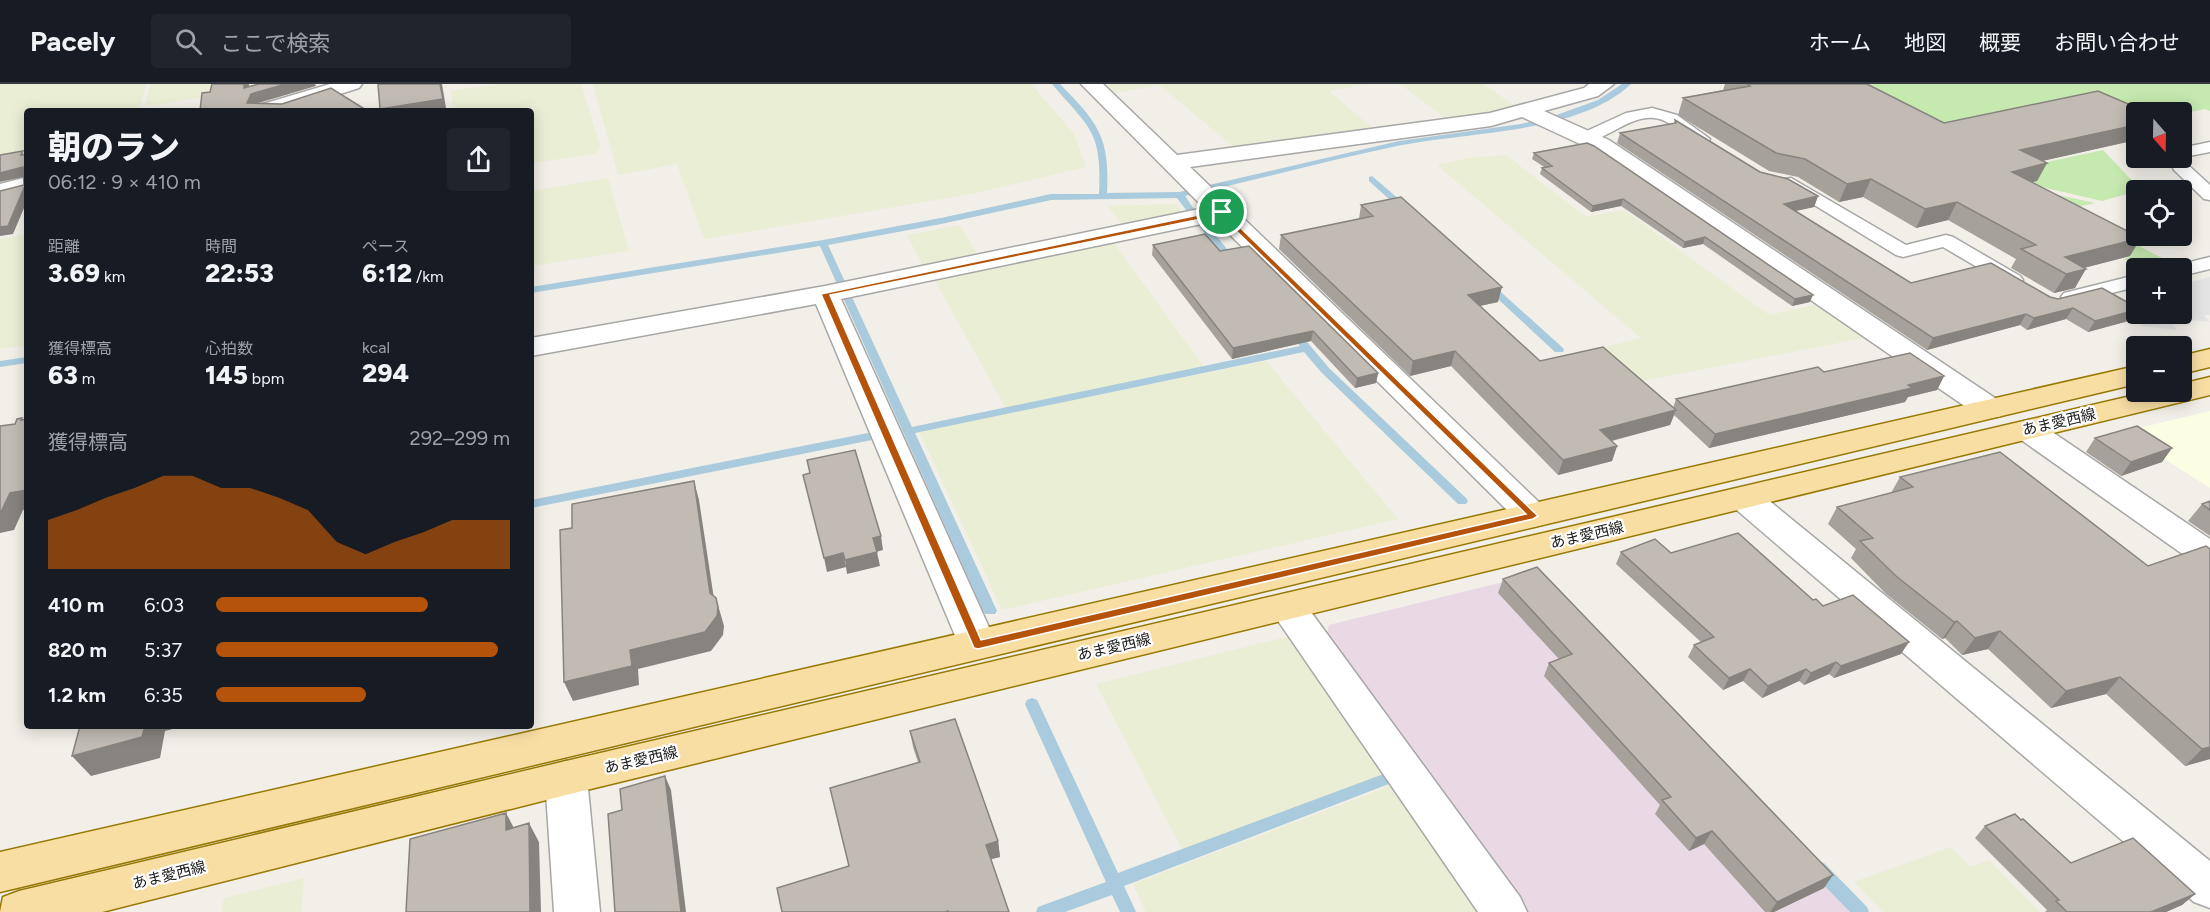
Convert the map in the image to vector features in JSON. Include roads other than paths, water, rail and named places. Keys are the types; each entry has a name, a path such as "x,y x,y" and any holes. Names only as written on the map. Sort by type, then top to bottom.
{"main road":[{"path":"2192,362 2210,358"},
{"name":"あま愛西線","path":"0,873 2126,377"},
{"name":"あま愛西線","path":"19,912 566,778 2210,386"}],"street":[{"path":"274,108 352,84"},
{"path":"1091,84 1533,516"},
{"path":"1540,118 1604,84"},
{"path":"1172,163 1491,119 1540,118 1601,145 1990,409"},
{"path":"0,192 24,185"},
{"path":"534,346 838,291 1208,198"},
{"path":"838,291 978,645"},
{"path":"2028,430 2210,556"},
{"path":"1744,498 2210,888"},
{"path":"1287,606 1504,912"},
{"path":"566,778 577,912"}],"lane":[{"path":"1584,138 1641,113 1653,112 1664,115 1713,146"},
{"path":"2192,151 2210,147"},
{"path":"2182,168 2210,195"},
{"path":"1773,179 1791,183 1903,251 1946,241 2032,291"},
{"path":"2192,267 2210,263"},
{"path":"2051,302 2126,283"}],"waterway":[{"path":"1056,84 1081,111 1097,133 1104,158 1103,196"},
{"path":"1179,195 1399,143 1521,126 1553,119 1601,102 1627,84"},
{"path":"1372,179 1405,209"},
{"path":"823,243 1051,197 1179,195"},
{"path":"1179,195 1192,212"},
{"path":"1201,223 1233,262"},
{"path":"534,290 823,243"},
{"path":"823,243 990,611"},
{"path":"1489,286 1559,350"},
{"path":"1303,344 1306,348"},
{"path":"909,431 1306,348"},
{"path":"1306,348 1325,370 1462,501"},
{"path":"0,364 24,360"},
{"path":"534,503 868,437"},
{"path":"1032,704 1116,886"},
{"path":"1115,882 1389,778"},
{"path":"1818,868 1861,912"},
{"path":"1044,912 1116,886"},
{"path":"1116,886 1128,912"}]}
